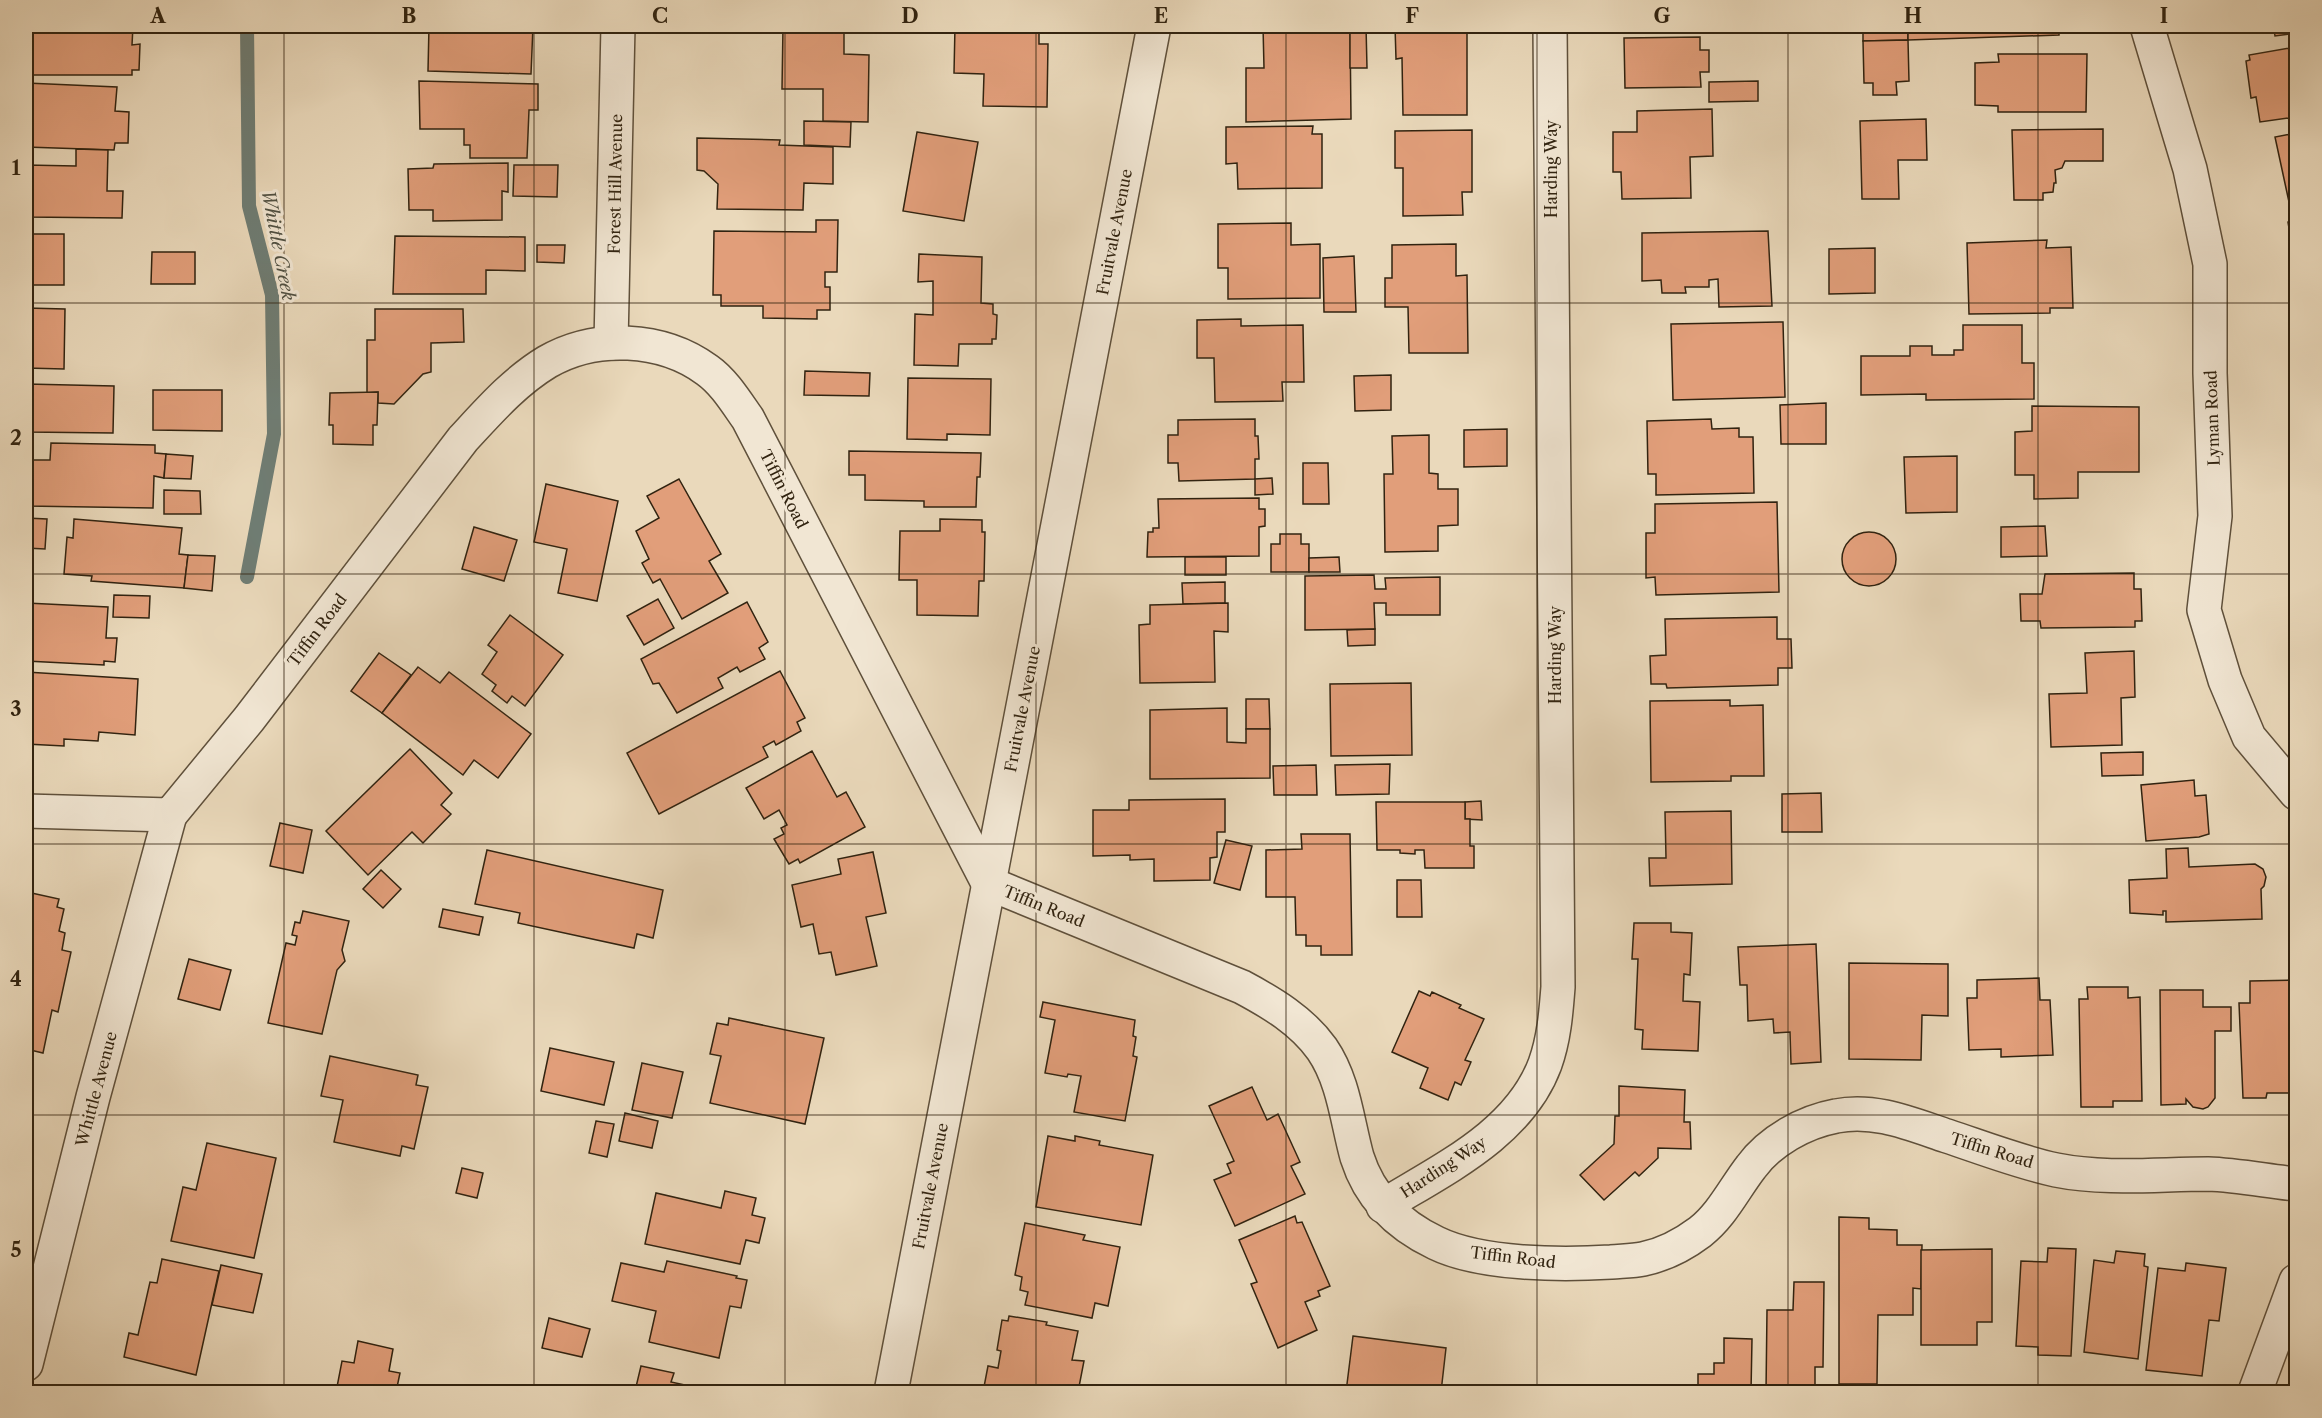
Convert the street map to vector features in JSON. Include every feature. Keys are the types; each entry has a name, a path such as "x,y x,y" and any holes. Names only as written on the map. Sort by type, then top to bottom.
{"street":[{"name":"Forest Hill Avenue","path":"611,343 618,26"},
{"name":"Fruitvale Avenue","path":"891,1392 1154,26"},
{"name":"Harding Way","path":"1383,1206 1472,1152 1502,1127 1527,1098 1544,1065 1555,1026 1558,987 1550,26"},
{"name":"Lyman Road","path":"2147,26 2190,169 2210,264 2210,374 2216,516 2204,610 2225,680 2249,737 2296,793"},
{"name":"Tiffin Road","path":"170,815 249,719 463,439 493,406 520,382 549,362 578,349 611,343 644,344 676,353 708,370 730,393 753,429 988,883 1242,987 1283,1011 1322,1049 1337,1077 1358,1158 1368,1184 1383,1206 1409,1228 1439,1245 1484,1257 1540,1263 1594,1263 1642,1259 1675,1247 1702,1231 1722,1210 1753,1164 1777,1141 1806,1125 1837,1115 1872,1114 1905,1122 2015,1159 2057,1170 2133,1176 2211,1174 2296,1184"},
{"path":"26,811 170,815"},
{"name":"Whittle Avenue","path":"26,1364 93,1097 170,815"},
{"path":"2255,1392 2296,1281"}],"building":[{"path":"26,26 133,26 132,45 140,44 139,70 132,70 132,75 26,75"},
{"path":"133,26 167,26 167,29 133,29"},
{"path":"429,26 533,26 531,74 428,71"},
{"path":"783,26 844,26 844,54 869,55 868,122 823,121 823,89 782,89"},
{"path":"955,26 1039,26 1039,44 1048,44 1047,107 983,106 984,74 954,73"},
{"path":"1263,26 1350,26 1351,119 1246,122 1246,68 1264,68"},
{"path":"1350,26 1366,26 1367,68 1350,68"},
{"path":"1395,26 1467,26 1467,115 1403,115 1402,58 1396,59"},
{"path":"1863,26 1908,26 1908,40 1863,41"},
{"path":"1908,26 2059,26 2059,35 1908,40"},
{"path":"2247,26 2296,26 2296,33 2275,36 2274,30 2249,33"},
{"path":"1700,37 1700,50 1709,50 1709,72 1700,72 1701,87 1625,88 1624,38"},
{"path":"1908,40 1909,81 1896,82 1897,95 1873,95 1873,83 1864,83 1863,41"},
{"path":"2296,47 2296,117 2260,122 2256,97 2251,98 2246,61 2250,60 2249,55"},
{"path":"1998,54 2087,54 2086,112 1998,112 1998,106 1975,105 1975,63 1999,62"},
{"path":"419,81 538,84 538,110 529,110 527,158 470,158 470,145 464,145 464,129 420,129"},
{"path":"1758,81 1758,101 1709,102 1709,82"},
{"path":"26,83 117,87 115,111 129,112 128,143 115,143 114,150 26,147"},
{"path":"1712,109 1713,156 1690,157 1691,198 1622,199 1621,172 1613,172 1613,132 1637,132 1637,111"},
{"path":"1926,119 1927,160 1898,160 1899,199 1862,199 1860,121"},
{"path":"804,121 851,122 850,147 804,145"},
{"path":"1313,126 1312,134 1322,134 1322,188 1238,189 1237,163 1226,164 1226,127"},
{"path":"2103,129 2103,161 2065,161 2062,168 2055,170 2056,183 2054,183 2053,192 2043,193 2043,200 2014,200 2012,130"},
{"path":"1472,130 1472,192 1462,192 1463,215 1403,216 1403,168 1395,168 1395,131"},
{"path":"917,132 978,142 964,221 903,211"},
{"path":"2296,133 2296,201 2289,202 2275,137"},
{"path":"697,138 780,140 779,145 833,147 833,184 804,183 803,210 717,209 718,184 704,171 697,170"},
{"path":"76,149 108,150 107,191 123,191 122,218 26,217 26,165 76,166"},
{"path":"508,163 508,192 502,191 502,220 433,221 433,210 409,210 408,169 433,168 434,164"},
{"path":"514,165 558,165 557,197 513,196"},
{"path":"816,220 838,220 837,272 825,272 825,287 830,287 830,310 817,310 817,319 763,318 763,306 721,306 721,295 713,295 714,231 816,232"},
{"path":"2296,220 2296,271 2288,222"},
{"path":"1291,223 1291,245 1320,244 1320,298 1228,299 1228,268 1218,268 1218,224"},
{"path":"1768,231 1772,306 1719,307 1718,279 1709,280 1709,287 1685,287 1686,293 1662,293 1661,280 1642,281 1642,233"},
{"path":"26,234 64,234 64,285 26,285"},
{"path":"395,236 525,237 525,271 486,270 486,294 393,294"},
{"path":"2047,240 2046,248 2071,247 2073,308 2050,308 2050,313 1969,314 1967,243"},
{"path":"1456,244 1456,276 1467,275 1468,353 1409,353 1408,307 1385,307 1385,278 1392,278 1392,245"},
{"path":"537,245 565,245 564,263 537,262"},
{"path":"1875,248 1875,293 1829,294 1829,249"},
{"path":"152,252 195,252 195,284 151,284"},
{"path":"919,254 982,257 981,303 993,304 993,314 997,315 996,339 992,339 992,344 959,344 958,366 914,365 915,314 933,315 933,281 918,282"},
{"path":"1354,256 1356,312 1324,312 1323,258"},
{"path":"26,308 65,309 64,369 26,368"},
{"path":"375,309 463,309 464,342 431,343 431,372 423,374 394,404 378,403 378,392 367,393 367,340 375,340"},
{"path":"1241,319 1241,326 1303,325 1304,382 1282,382 1283,401 1215,402 1214,358 1197,358 1197,320"},
{"path":"1783,322 1785,397 1673,400 1671,324"},
{"path":"1963,325 2022,325 2022,363 2034,363 2034,399 1926,400 1926,394 1861,395 1861,356 1910,356 1910,346 1932,346 1932,355 1954,355 1954,350 1963,350"},
{"path":"805,371 870,373 869,396 804,395"},
{"path":"1391,375 1391,410 1355,411 1354,376"},
{"path":"908,378 991,379 990,435 947,434 947,440 907,439"},
{"path":"26,384 114,386 113,433 26,432"},
{"path":"153,390 222,390 222,431 153,430"},
{"path":"378,392 377,425 373,425 373,445 333,444 333,425 329,425 330,393"},
{"path":"1826,403 1826,444 1781,444 1780,405"},
{"path":"2032,406 2139,407 2139,472 2078,472 2078,498 2034,499 2034,475 2015,475 2015,432 2032,431"},
{"path":"1255,419 1259,459 1255,459 1255,479 1179,481 1178,463 1168,463 1168,435 1178,435 1178,420"},
{"path":"1711,419 1712,429 1739,428 1739,437 1753,437 1754,493 1656,495 1656,474 1648,474 1647,421"},
{"path":"1507,429 1507,466 1464,467 1464,430"},
{"path":"1429,435 1429,473 1438,474 1438,489 1458,489 1458,525 1438,526 1438,551 1385,552 1384,474 1393,474 1392,436"},
{"path":"51,443 155,445 155,453 166,454 164,478 154,476 153,508 26,506 26,460 50,460"},
{"path":"849,451 981,453 976,507 924,507 924,501 865,500 865,475 849,475"},
{"path":"166,454 193,456 191,479 164,478"},
{"path":"1957,456 1957,512 1906,513 1904,457"},
{"path":"1303,463 1328,463 1329,504 1303,504"},
{"path":"1272,478 1273,494 1255,495 1255,479"},
{"path":"679,479 721,554 709,561 728,593 682,619 660,579 653,583 642,563 649,559 636,531 659,518 647,496"},
{"path":"546,484 618,501 597,601 558,593 567,549 534,542"},
{"path":"164,490 200,491 201,514 164,514"},
{"path":"1259,498 1259,509 1265,509 1265,526 1259,527 1259,556 1147,557 1148,532 1153,532 1153,528 1159,528 1158,499"},
{"path":"1777,502 1779,592 1656,595 1655,577 1646,578 1646,533 1655,533 1655,504"},
{"path":"26,518 47,519 45,549 26,548"},
{"path":"74,519 182,528 179,554 188,555 184,588 91,581 92,576 64,574 67,537 73,538"},
{"path":"940,519 982,520 982,532 985,532 984,581 979,581 978,616 917,615 917,580 899,580 900,531 940,531"},
{"path":"2045,526 2047,556 2001,557 2001,527"},
{"path":"474,527 517,540 504,581 462,569"},
{"path":"1869,532 1879,534 1888,540 1894,549 1896,559 1894,569 1888,578 1879,584 1869,586 1859,584 1850,578 1844,569 1842,559 1844,549 1850,540 1859,534"},
{"path":"1280,534 1301,534 1301,544 1309,544 1309,572 1271,572 1271,544 1280,544"},
{"path":"188,555 215,556 212,591 184,588"},
{"path":"1185,557 1226,557 1226,575 1185,575"},
{"path":"1339,557 1340,572 1309,572 1309,558"},
{"path":"2134,573 2134,589 2141,589 2142,621 2135,621 2135,627 2041,628 2040,621 2021,621 2020,594 2042,594 2045,574"},
{"path":"1374,575 1375,589 1386,589 1385,578 1440,577 1440,615 1386,615 1386,603 1374,603 1375,629 1305,630 1305,576"},
{"path":"1225,582 1225,603 1183,604 1182,583"},
{"path":"114,595 150,596 149,618 113,617"},
{"path":"658,599 674,628 644,645 627,616"},
{"path":"747,602 768,642 759,648 765,659 740,672 737,667 718,678 723,688 677,713 659,683 653,684 641,659"},
{"path":"26,603 108,607 106,638 117,638 115,662 104,661 104,665 26,661"},
{"path":"1228,603 1228,632 1214,631 1215,682 1140,683 1139,625 1150,624 1150,605"},
{"path":"510,615 563,655 525,706 512,696 507,703 492,691 496,685 482,674 497,652 488,645"},
{"path":"1777,617 1777,639 1791,639 1792,668 1778,668 1778,685 1667,688 1666,684 1651,684 1650,656 1666,655 1665,619"},
{"path":"1375,629 1375,645 1348,646 1347,630"},
{"path":"2134,651 2135,697 2121,698 2122,745 2051,747 2049,694 2087,693 2085,653"},
{"path":"379,653 411,675 382,713 351,691"},
{"path":"418,667 440,683 449,672 531,734 498,778 474,760 463,775 382,713"},
{"path":"780,671 805,718 797,722 801,731 776,745 774,741 763,747 768,757 659,814 627,753"},
{"path":"26,672 138,679 135,735 99,732 98,741 64,739 64,746 26,744"},
{"path":"1411,683 1412,755 1331,756 1330,684"},
{"path":"1246,699 1269,699 1270,729 1246,729"},
{"path":"1730,700 1730,706 1763,705 1764,776 1731,776 1731,781 1651,782 1650,701"},
{"path":"1227,708 1227,742 1246,743 1246,729 1270,729 1270,778 1150,779 1150,710"},
{"path":"410,749 452,793 441,805 451,814 423,843 412,832 368,875 326,831"},
{"path":"812,751 837,797 846,792 865,827 800,863 798,859 789,864 774,839 784,834 781,828 787,825 779,810 764,819 746,788"},
{"path":"2143,752 2143,775 2102,776 2101,753"},
{"path":"1390,764 1389,794 1336,795 1335,765"},
{"path":"1316,765 1317,795 1274,795 1273,766"},
{"path":"2194,780 2195,796 2206,795 2209,834 2199,837 2146,841 2141,785"},
{"path":"1821,793 1822,832 1782,832 1782,794"},
{"path":"1225,799 1225,832 1217,832 1217,857 1210,858 1210,880 1154,881 1154,859 1130,860 1130,855 1093,856 1093,810 1129,810 1129,800"},
{"path":"1481,801 1482,820 1465,819 1465,802"},
{"path":"1376,802 1465,802 1465,819 1470,819 1470,846 1474,846 1474,868 1425,868 1424,850 1415,850 1415,854 1400,853 1400,850 1377,850"},
{"path":"1731,811 1732,884 1650,886 1649,858 1666,858 1665,812"},
{"path":"280,823 312,830 303,873 270,866"},
{"path":"1301,834 1350,834 1352,955 1321,955 1321,946 1306,946 1306,935 1296,935 1295,897 1266,897 1266,850 1302,849"},
{"path":"1226,840 1252,846 1240,890 1214,883"},
{"path":"2188,848 2189,867 2255,864 2263,869 2266,877 2261,889 2262,919 2166,922 2166,911 2163,911 2163,915 2130,913 2129,880 2167,878 2166,849"},
{"path":"487,850 663,890 653,938 637,934 634,948 518,923 520,913 475,904"},
{"path":"873,852 886,913 866,917 877,966 836,975 831,952 819,954 813,924 801,927 792,885 841,874 838,859"},
{"path":"381,870 401,889 383,908 363,889"},
{"path":"1397,880 1421,880 1422,917 1397,917"},
{"path":"27,892 59,899 57,907 64,909 59,931 65,933 62,950 71,952 58,1012 52,1010 43,1053 26,1049"},
{"path":"443,909 483,917 479,935 439,927"},
{"path":"303,911 349,921 342,950 345,961 337,970 322,1034 268,1023 286,943 295,945 297,936 292,935 295,922 300,923"},
{"path":"1634,923 1671,923 1671,932 1692,933 1690,975 1684,974 1683,1001 1700,1002 1698,1051 1642,1049 1643,1030 1635,1029 1638,959 1632,959"},
{"path":"1816,944 1821,1062 1791,1064 1790,1032 1774,1033 1773,1019 1748,1021 1747,985 1740,985 1738,947"},
{"path":"189,959 231,970 220,1010 178,999"},
{"path":"1849,963 1948,964 1948,1016 1922,1015 1921,1060 1849,1059"},
{"path":"2039,978 2040,1000 2050,1000 2053,1055 2001,1057 2001,1049 1969,1050 1967,998 1977,998 1977,980"},
{"path":"2296,980 2296,1093 2267,1093 2266,1098 2243,1098 2239,1003 2250,1003 2250,981"},
{"path":"2087,987 2128,987 2128,998 2140,997 2142,1101 2113,1101 2113,1107 2081,1107 2079,999 2088,999"},
{"path":"2160,990 2203,990 2203,1007 2231,1007 2231,1031 2215,1031 2215,1098 2208,1107 2203,1109 2193,1107 2186,1099 2186,1104 2161,1105"},
{"path":"1419,991 1430,996 1432,992 1461,1005 1459,1008 1484,1019 1465,1060 1471,1062 1461,1085 1455,1082 1448,1100 1420,1088 1428,1068 1392,1052"},
{"path":"1043,1002 1135,1020 1133,1036 1136,1037 1133,1056 1137,1057 1125,1121 1074,1112 1081,1076 1068,1074 1067,1077 1045,1073 1055,1020 1040,1017"},
{"path":"729,1018 824,1038 805,1124 710,1103 721,1056 710,1054 717,1023 728,1025"},
{"path":"550,1048 614,1062 604,1105 541,1091"},
{"path":"330,1056 418,1075 416,1085 428,1087 414,1149 402,1146 400,1156 334,1142 343,1100 321,1096"},
{"path":"642,1063 683,1072 672,1118 632,1110"},
{"path":"1619,1086 1685,1090 1684,1122 1690,1122 1691,1149 1658,1148 1658,1158 1639,1176 1635,1172 1604,1200 1580,1175 1614,1144 1615,1116 1619,1116"},
{"path":"1252,1087 1267,1120 1278,1114 1300,1162 1291,1166 1305,1194 1235,1226 1214,1180 1231,1173 1227,1164 1234,1161 1209,1106"},
{"path":"625,1113 658,1121 652,1148 619,1141"},
{"path":"596,1121 614,1124 607,1157 589,1153"},
{"path":"1048,1136 1075,1141 1075,1136 1100,1141 1099,1145 1153,1155 1141,1225 1036,1207"},
{"path":"207,1143 276,1158 254,1258 171,1241 183,1187 196,1190"},
{"path":"462,1168 483,1173 477,1198 456,1193"},
{"path":"725,1191 756,1198 752,1215 765,1218 759,1243 746,1240 740,1264 645,1244 656,1193 721,1208"},
{"path":"1295,1216 1297,1223 1302,1222 1330,1286 1318,1291 1320,1296 1305,1302 1317,1330 1278,1348 1251,1284 1257,1282 1239,1240"},
{"path":"1839,1217 1869,1218 1869,1229 1897,1230 1897,1245 1922,1245 1921,1289 1913,1288 1913,1315 1878,1315 1877,1384 1839,1384"},
{"path":"1025,1223 1085,1235 1083,1240 1120,1247 1108,1306 1095,1303 1092,1318 1025,1305 1028,1292 1020,1290 1022,1277 1015,1275"},
{"path":"2048,1248 2076,1249 2071,1356 2038,1355 2038,1347 2016,1346 2021,1261 2047,1262"},
{"path":"1992,1249 1992,1322 1977,1322 1977,1345 1921,1345 1921,1250"},
{"path":"2116,1251 2145,1254 2144,1266 2148,1267 2138,1359 2084,1352 2094,1260 2114,1263"},
{"path":"162,1259 219,1271 196,1375 124,1357 129,1333 138,1335 150,1282 157,1283"},
{"path":"667,1261 747,1280 741,1308 730,1306 719,1358 649,1342 656,1311 612,1301 621,1263 664,1272"},
{"path":"2186,1263 2226,1268 2219,1321 2209,1320 2202,1376 2146,1370 2158,1268 2185,1271"},
{"path":"221,1265 262,1274 253,1313 212,1305"},
{"path":"1794,1282 1824,1282 1823,1367 1815,1367 1815,1392 1766,1392 1767,1310 1793,1310"},
{"path":"1009,1316 1047,1322 1046,1325 1078,1331 1072,1360 1084,1361 1078,1392 983,1392 988,1366 998,1368 1001,1351 997,1350 1002,1320 1008,1321"},
{"path":"549,1318 590,1329 582,1357 542,1348"},
{"path":"1353,1336 1446,1348 1441,1392 1346,1392"},
{"path":"1724,1338 1752,1339 1751,1392 1698,1392 1698,1374 1714,1374 1714,1363 1724,1363"},
{"path":"358,1341 393,1349 389,1371 400,1373 396,1392 336,1392 342,1361 354,1363"},
{"path":"641,1366 674,1373 671,1382 717,1392 635,1391"},
{"path":"1527,1388 1557,1388 1557,1392 1528,1392"}],"waterway":[{"name":"Whittle Creek","path":"247,26 249,206 272,295 274,434 247,577"}]}
